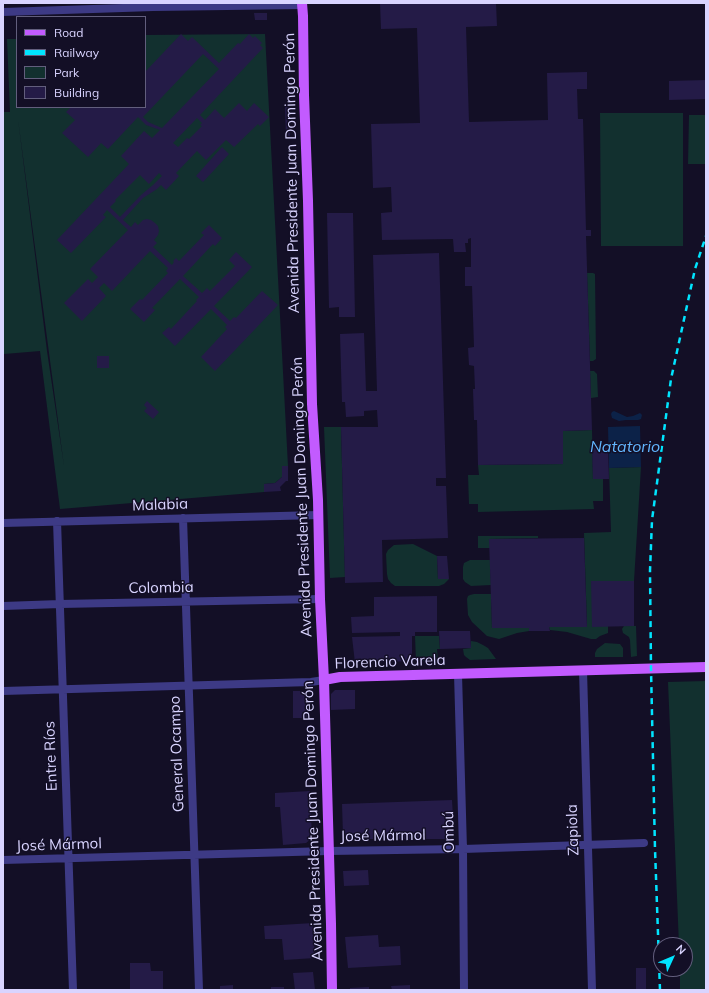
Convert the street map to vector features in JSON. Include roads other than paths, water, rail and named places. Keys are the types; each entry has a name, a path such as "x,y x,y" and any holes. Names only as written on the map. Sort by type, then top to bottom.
{"main road":[{"name":"Avenida Presidente Juan Domingo Perón","path":"302,4 312,404 324,680 332,990"},
{"name":"Florencio Varela","path":"324,680 340,677 706,667"}],"street":[{"path":"3,12 34,7 302,4"},
{"name":"Malabia","path":"3,523 318,515"},
{"name":"General Ocampo","path":"183,518 199,990"},
{"name":"Entre Ríos","path":"57,522 73,990"},
{"name":"Colombia","path":"3,606 320,599"},
{"name":"Zapiola","path":"583,670 592,990"},
{"name":"Ombú","path":"458,674 464,849 464,990"},
{"name":"Florencio Varela","path":"3,691 311,682 324,680"},
{"name":"José Mármol","path":"3,860 329,851 464,849 644,843"}],"water":[{"path":"614,411 627,417 640,413 642,415 641,419 638,420 619,421 612,418 611,414"},
{"name":"Natatorio","path":"640,426 641,467 609,468 608,427"}],"railway":[{"path":"660,990 651,669 650,571 652,520 671,379 695,269 706,236"}]}
